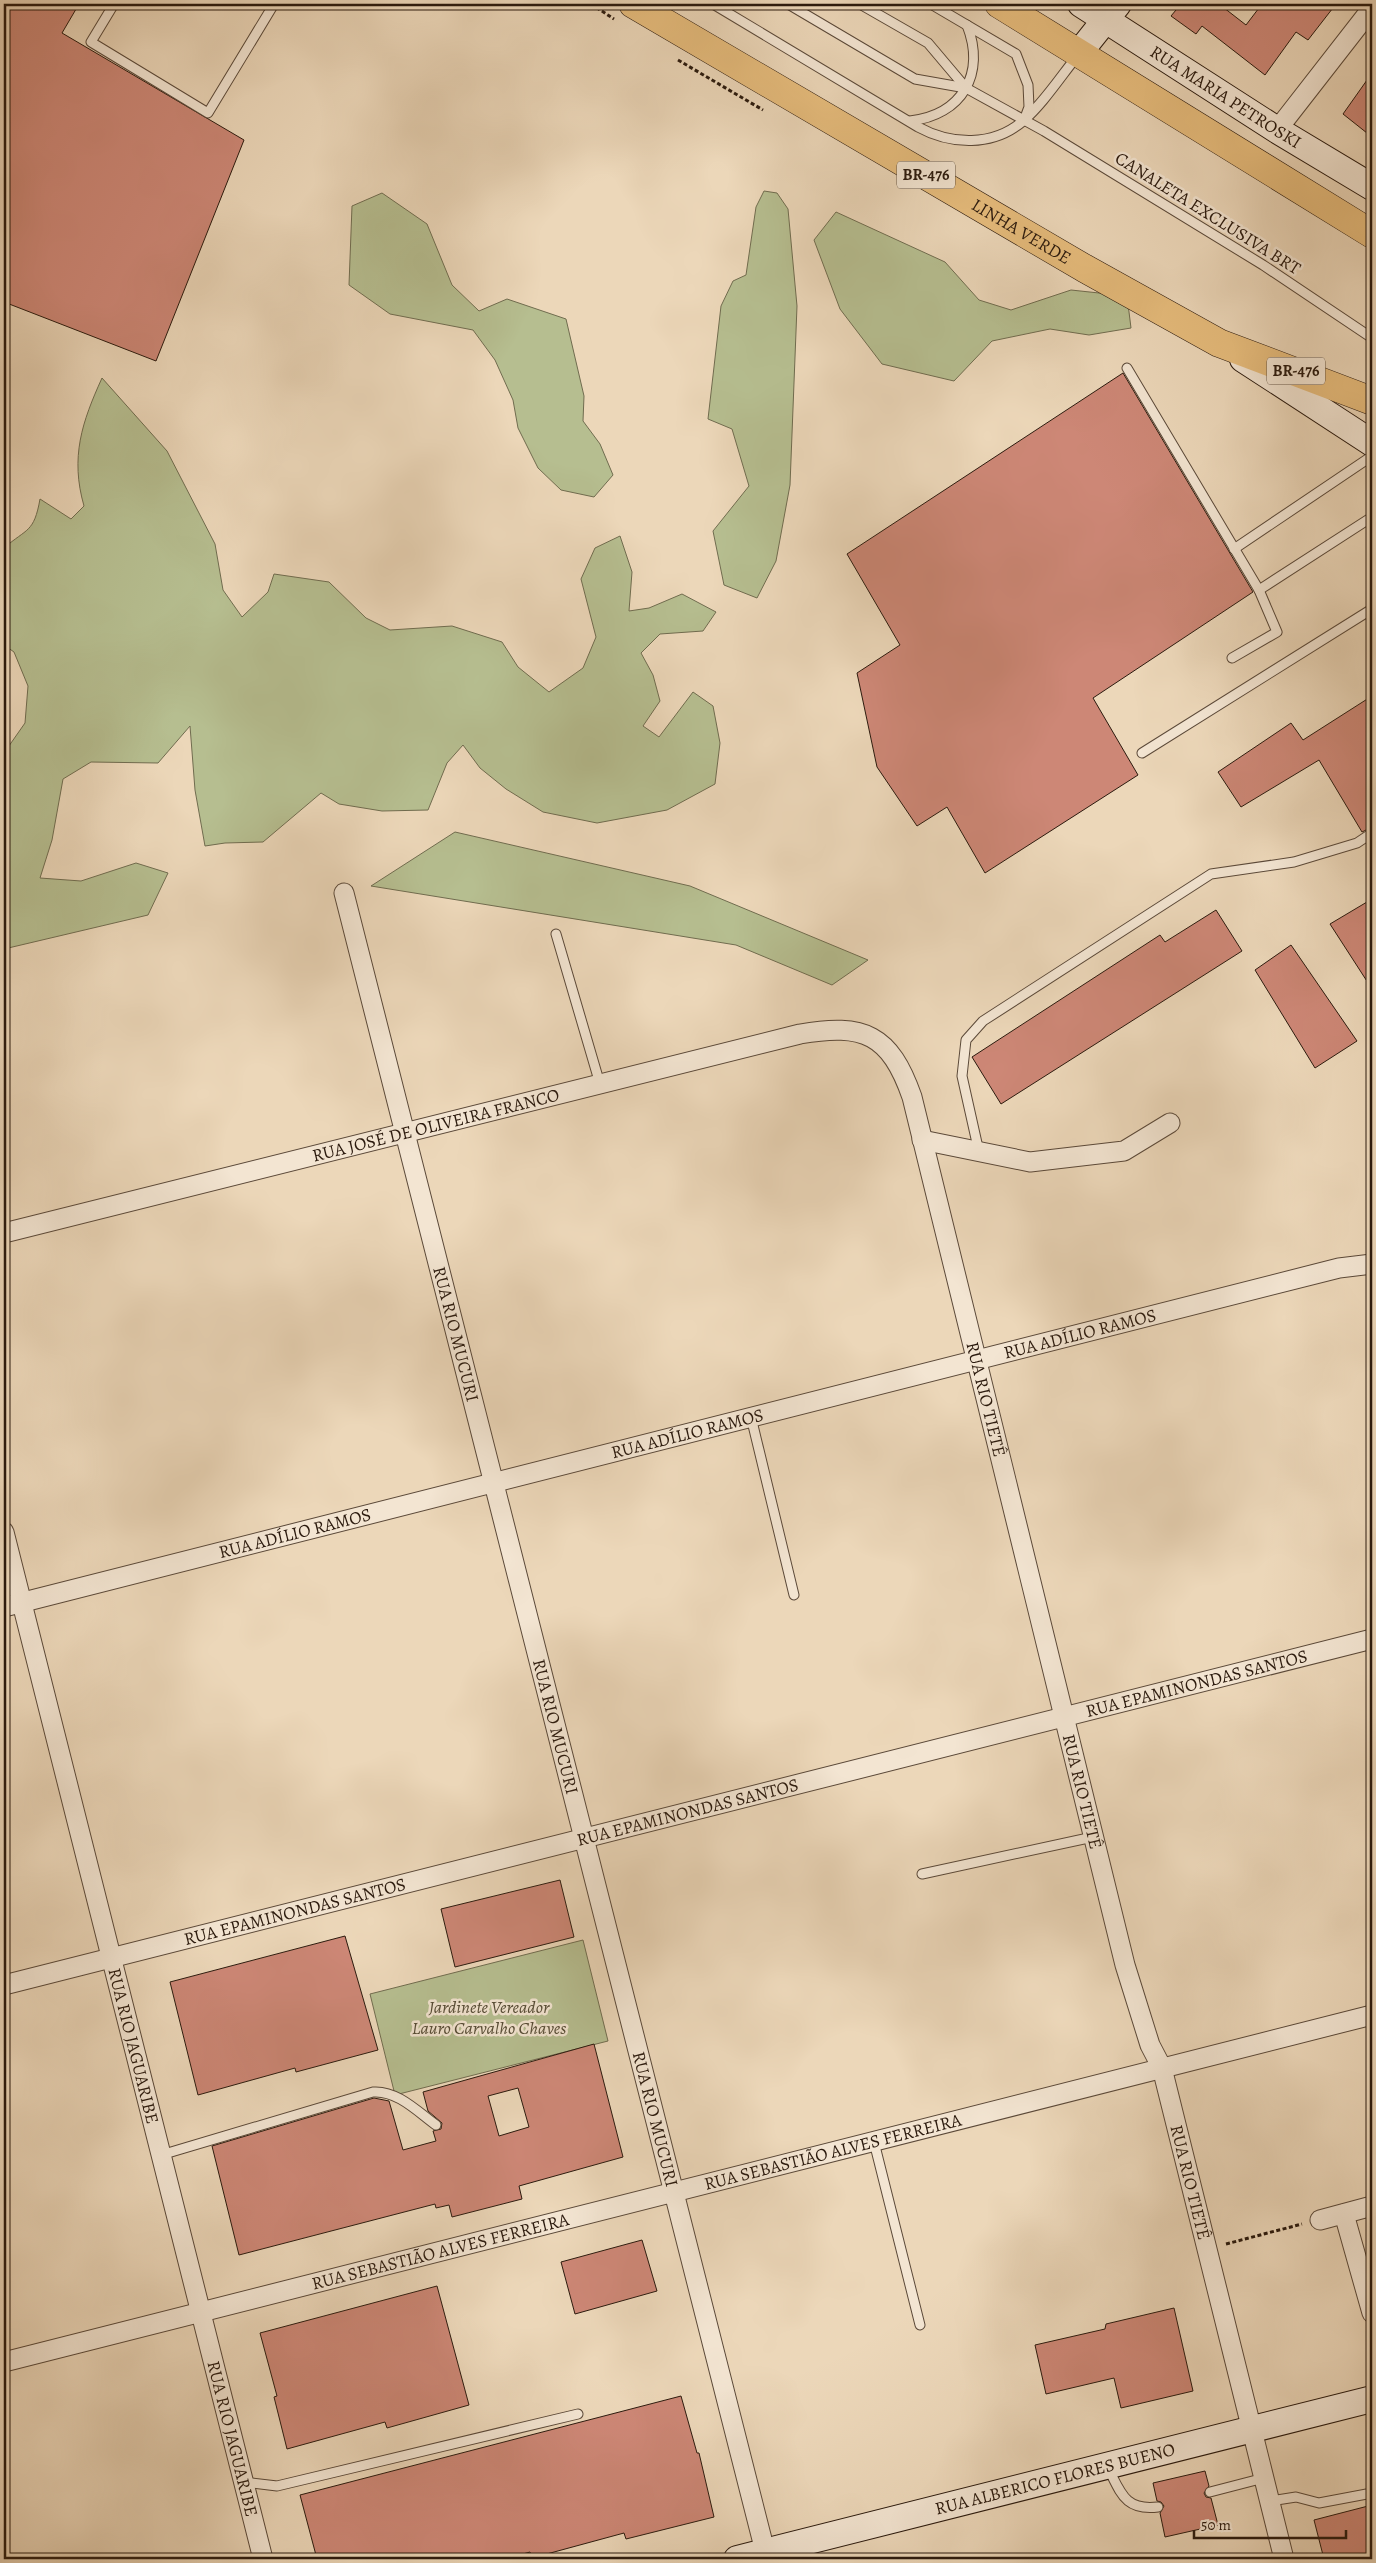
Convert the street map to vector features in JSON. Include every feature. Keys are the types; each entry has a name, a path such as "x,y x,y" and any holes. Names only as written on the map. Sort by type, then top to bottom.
{"highway":[{"name":"LINHA VERDE","path":"633,4 1084,268 1220,343 1372,400"},
{"path":"999,4 1372,234"}],"main road":[{"name":"RUA MARIA PETROSKI","path":"1081,4 1112,12 1277,130 1372,187"},
{"path":"1079,53 1112,12"},
{"path":"1220,343 1372,443"},
{"name":"RUA ALBERICO FLORES BUENO","path":"737,2559 766,2556 1107,2465 1372,2399"}],"street":[{"path":"1277,130 1372,8"},
{"name":"RUA RIO MUCURI","path":"344,893 766,2556"},
{"name":"RUA JOSÉ DE OLIVEIRA FRANCO","path":"4,1233 800,1034 821,1030 847,1030 868,1035"},
{"name":"RUA RIO TIETÊ","path":"868,1035 886,1047 905,1077 1127,1973 1150,2045 1162,2068 1284,2559"},
{"path":"922,1140 1030,1162 1124,1151 1170,1124"},
{"name":"RUA ADÍLIO RAMOS","path":"13,1605 1339,1268 1372,1264"},
{"name":"RUA RIO JAGUARIBE","path":"4,1532 13,1605 111,1958 263,2559"},
{"name":"RUA EPAMINONDAS SANTOS","path":"4,1984 1372,1640"},
{"name":"RUA SEBASTIÃO ALVES FERREIRA","path":"4,2362 1372,2015"},
{"path":"1320,2220 1372,2206"},
{"path":"1344,2214 1372,2313"}],"lane":[{"path":"114,4 91,42 208,113 274,4"},
{"path":"713,4 935,135 964,141 993,137 1011,130 1025,120 1079,53"},
{"name":"CANALETA EXCLUSIVA BRT","path":"788,4 915,79 966,88 1025,120 1231,245 1372,338"},
{"name":"CANALETA EXCLUSIVA BRT","path":"860,4 928,43 966,88"},
{"path":"931,4 1016,54 1028,85 1029,107 1025,120"},
{"path":"910,121 926,119 942,113 955,102 966,88 972,74 974,57 973,40 967,25"},
{"path":"1127,368 1259,590 1277,632 1232,658"},
{"path":"1234,549 1372,456"},
{"path":"1259,590 1372,517"},
{"path":"1142,753 1372,609"},
{"path":"979,1152 962,1076 966,1040 983,1021 1211,874 1294,862 1357,843 1372,833"},
{"path":"556,934 600,1084"},
{"path":"751,1417 794,1595"},
{"path":"922,1874 1093,1837"},
{"path":"161,2155 373,2092 384,2091 396,2096 436,2125"},
{"path":"874,2142 920,2325"},
{"path":"244,2482 277,2486 578,2414"},
{"path":"1107,2465 1123,2498 1139,2508 1158,2507"},
{"path":"1210,2492 1264,2478"},
{"path":"1270,2502 1296,2497 1319,2503 1372,2493"}],"path":[{"path":"1207,2249 1320,2220"}],"green space":[{"path":"764,191 777,193 788,209 797,306 790,485 776,561 757,598 724,585 713,531 749,486 732,429 708,419 721,306 733,281 746,275 756,207"},
{"path":"382,193 427,224 452,285 479,311 507,299 566,319 584,396 583,421 600,444 613,475 594,497 561,490 538,468 518,428 513,400 495,360 473,330 390,314 349,285 352,206"},
{"path":"836,212 945,262 979,300 1011,310 1071,290 1127,296 1131,328 1089,335 1050,329 992,341 954,381 882,364 840,309 814,240"},
{"path":"102,378 167,451 215,544 223,590 242,617 268,592 274,574 329,582 366,618 390,630 452,626 502,642 518,667 549,692 583,668 596,637 581,579 595,548 620,536 632,572 629,611 649,608 682,594 716,612 703,631 660,634 641,653 653,675 660,701 643,726 659,737 693,692 713,706 720,743 715,784 667,810 597,823 543,812 506,789 480,768 463,745 447,763 428,810 382,811 339,804 321,793 263,842 225,843 205,846 195,790 190,726 158,763 91,762 63,779 52,840 40,878 81,881 136,863 168,873 148,915 4,949 4,753 25,723 28,686 14,652 4,645 4,548 24,533 32,524 40,499 71,519 84,506 78,472 80,440 89,410"},
{"path":"455,832 690,886 868,960 832,985 736,945 371,886"},
{"name":"Jardinete Vereador Lauro Carvalho Chaves","path":"583,1940 608,2041 395,2095 370,1994"}],"building":[{"path":"4,4 79,4 62,33 244,140 156,361 4,302"},
{"path":"1181,4 1219,4 1246,25 1262,4 1336,4 1308,40 1296,32 1265,75 1202,26 1196,34 1171,16"},
{"path":"1372,73 1372,137 1343,114"},
{"path":"1123,373 1253,592 1093,698 1138,775 985,873 947,807 917,826 877,767 857,673 900,645 847,554"},
{"path":"1372,696 1372,827 1362,832 1319,760 1241,807 1218,772 1291,723 1303,740"},
{"path":"1372,899 1372,989 1330,924"},
{"path":"1216,910 1242,951 1001,1104 972,1057 1160,935 1165,942"},
{"path":"1291,945 1357,1041 1315,1068 1255,970"},
{"path":"560,1880 574,1937 455,1967 441,1909"},
{"path":"345,1936 378,2050 296,2072 295,2068 198,2095 170,1982"},
{"path":"594,2044 623,2157 519,2186 522,2199 452,2217 449,2205 436,2208 435,2204 239,2255 212,2146 374,2098 389,2101 403,2150 436,2141 433,2131 441,2129 442,2123 428,2111 423,2092","holes":["518,2088 529,2127 499,2136 488,2096"]},
{"path":"642,2240 657,2291 575,2314 561,2262"},
{"path":"437,2286 469,2405 387,2428 385,2422 287,2449 274,2397 277,2396 260,2333"},
{"path":"1174,2308 1193,2391 1121,2408 1114,2378 1046,2394 1035,2345 1105,2329 1106,2324"},
{"path":"681,2396 697,2453 699,2453 714,2517 626,2539 624,2533 532,2558 530,2552 505,2559 317,2559 300,2495"},
{"path":"1205,2471 1209,2486 1204,2493 1206,2497 1211,2498 1218,2525 1165,2537 1160,2513 1164,2506 1161,2502 1157,2501 1153,2483"},
{"path":"1372,2505 1372,2559 1324,2559 1314,2520"}]}
